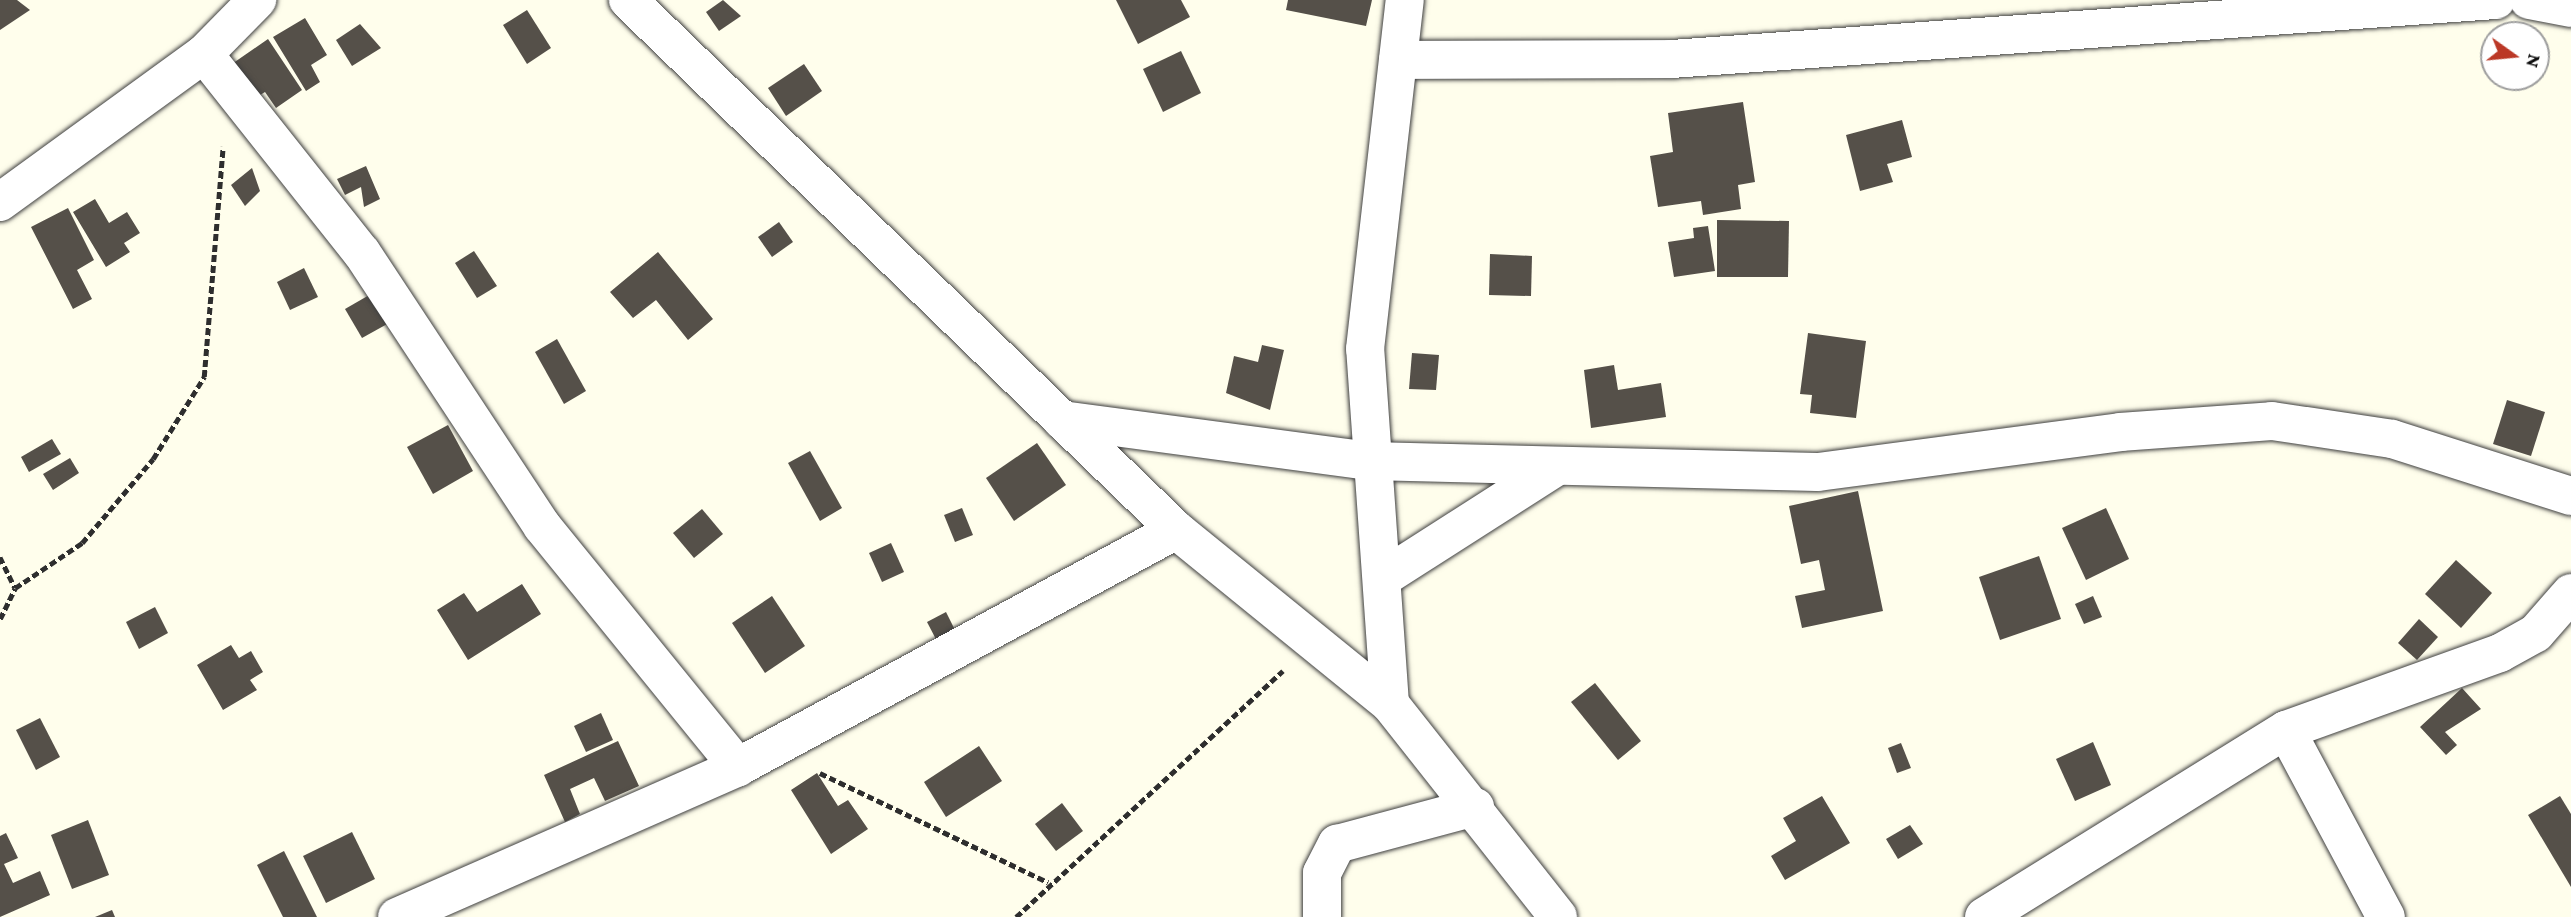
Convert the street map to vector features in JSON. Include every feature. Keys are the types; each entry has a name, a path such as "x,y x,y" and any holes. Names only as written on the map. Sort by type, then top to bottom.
{"street":[{"path":"0,202 204,54 257,0"},
{"path":"628,0 1176,530 1390,704 1475,807 1558,917"},
{"path":"1390,704 1384,577 1368,461 1365,349 1405,0"},
{"path":"1398,60 1672,60 2496,0"},
{"path":"2529,0 2571,8"},
{"path":"204,54 228,89 362,253 542,526 753,759"},
{"path":"1062,420 1368,461 1553,468 1818,472 2120,432 2272,421 2392,439 2571,496"},
{"path":"1384,577 1553,468"},
{"path":"397,917 753,759 1176,530"},
{"path":"1984,917 2286,730 2500,653 2536,633 2571,593"},
{"path":"2286,730 2386,917"},
{"path":"1322,917 1322,873 1337,844 1475,807"}],"path":[{"path":"0,619 15,588 82,542 179,426 204,377 228,89"},
{"path":"0,557 15,588"},
{"path":"1016,917 1048,882 1313,643"},
{"path":"753,759 941,826 1048,882"}],"building":[{"path":"0,0 17,0 30,10 0,30"},
{"path":"723,0 741,16 719,31 706,12"},
{"path":"1116,0 1181,0 1190,17 1138,44"},
{"path":"1288,0 1372,0 1366,26 1286,10"},
{"path":"527,10 551,48 527,64 503,25"},
{"path":"305,18 327,55 311,65 320,82 306,91 273,37"},
{"path":"360,24 381,48 352,66 336,40"},
{"path":"268,39 302,90 276,108 265,92 252,100 229,66"},
{"path":"1181,51 1201,93 1163,112 1143,69"},
{"path":"804,64 822,91 786,116 768,88"},
{"path":"1743,102 1755,182 1738,185 1741,209 1703,215 1701,201 1658,207 1650,156 1673,152 1668,113"},
{"path":"1902,120 1912,157 1887,164 1893,182 1860,191 1846,135"},
{"path":"366,166 380,199 364,207 361,187 345,195 337,179"},
{"path":"252,168 260,191 245,206 231,185"},
{"path":"95,199 109,223 127,212 140,233 124,243 130,252 106,267 73,212"},
{"path":"68,208 94,260 77,270 92,299 73,309 31,227"},
{"path":"1717,220 1789,221 1788,277 1717,277"},
{"path":"779,222 793,242 772,257 758,237"},
{"path":"1708,226 1715,271 1674,277 1668,242 1694,238 1693,228"},
{"path":"474,251 497,286 477,298 455,263"},
{"path":"658,252 713,319 688,340 656,300 633,318 610,292"},
{"path":"1490,254 1532,256 1531,296 1489,295"},
{"path":"304,268 318,297 290,310 277,282"},
{"path":"371,294 389,323 362,338 345,309"},
{"path":"1808,333 1866,341 1856,418 1810,413 1812,395 1800,394"},
{"path":"557,339 586,391 564,404 535,352"},
{"path":"1262,345 1284,350 1270,410 1226,393 1234,356 1258,362"},
{"path":"1412,353 1439,355 1436,390 1409,389"},
{"path":"1614,365 1618,390 1661,383 1666,417 1591,428 1584,370"},
{"path":"2507,400 2545,412 2531,456 2493,444"},
{"path":"448,425 473,471 433,494 407,447"},
{"path":"52,439 61,454 29,472 21,457"},
{"path":"1037,443 1066,485 1014,521 986,478"},
{"path":"810,451 842,508 820,521 788,463"},
{"path":"70,458 79,473 53,490 43,474"},
{"path":"1858,491 1883,611 1802,628 1795,596 1825,590 1819,560 1801,564 1789,506"},
{"path":"962,508 973,535 955,542 944,515"},
{"path":"2106,508 2129,559 2086,580 2062,528"},
{"path":"702,509 723,534 694,558 673,533"},
{"path":"891,543 904,572 882,582 869,553"},
{"path":"2039,556 2061,619 2000,640 1979,577"},
{"path":"2456,560 2492,593 2461,628 2425,594"},
{"path":"522,584 541,614 468,660 437,610 464,593 477,612"},
{"path":"772,596 805,646 765,673 732,623"},
{"path":"2093,596 2102,617 2084,624 2075,604"},
{"path":"155,607 168,633 139,649 126,622"},
{"path":"946,612 959,638 940,647 927,622"},
{"path":"2419,619 2438,637 2417,660 2398,643"},
{"path":"231,645 239,658 251,651 263,672 250,680 257,690 223,710 197,665"},
{"path":"1595,683 1641,741 1618,760 1571,702"},
{"path":"2462,688 2481,709 2445,732 2457,745 2446,755 2420,727"},
{"path":"601,713 613,740 586,752 574,726"},
{"path":"40,718 60,757 36,770 16,730"},
{"path":"618,741 639,786 605,801 594,778 570,789 580,814 565,822 544,775"},
{"path":"2093,742 2111,785 2075,801 2056,759"},
{"path":"1901,743 1911,768 1897,773 1888,748"},
{"path":"979,746 1002,781 946,817 924,782"},
{"path":"817,773 838,806 848,800 868,829 831,854 791,790"},
{"path":"1822,796 1850,843 1785,880 1771,856 1796,841 1783,818"},
{"path":"2560,796 2571,814 2571,887 2528,815"},
{"path":"1062,803 1083,831 1056,851 1035,824"},
{"path":"88,820 109,875 72,889 51,835"},
{"path":"1910,825 1923,844 1898,859 1886,839"},
{"path":"352,832 375,879 326,903 303,856"},
{"path":"6,833 18,858 4,864 13,883 40,871 50,895 0,917 0,836"},
{"path":"284,851 317,917 283,917 257,865"},
{"path":"112,910 115,917 95,917"}]}
